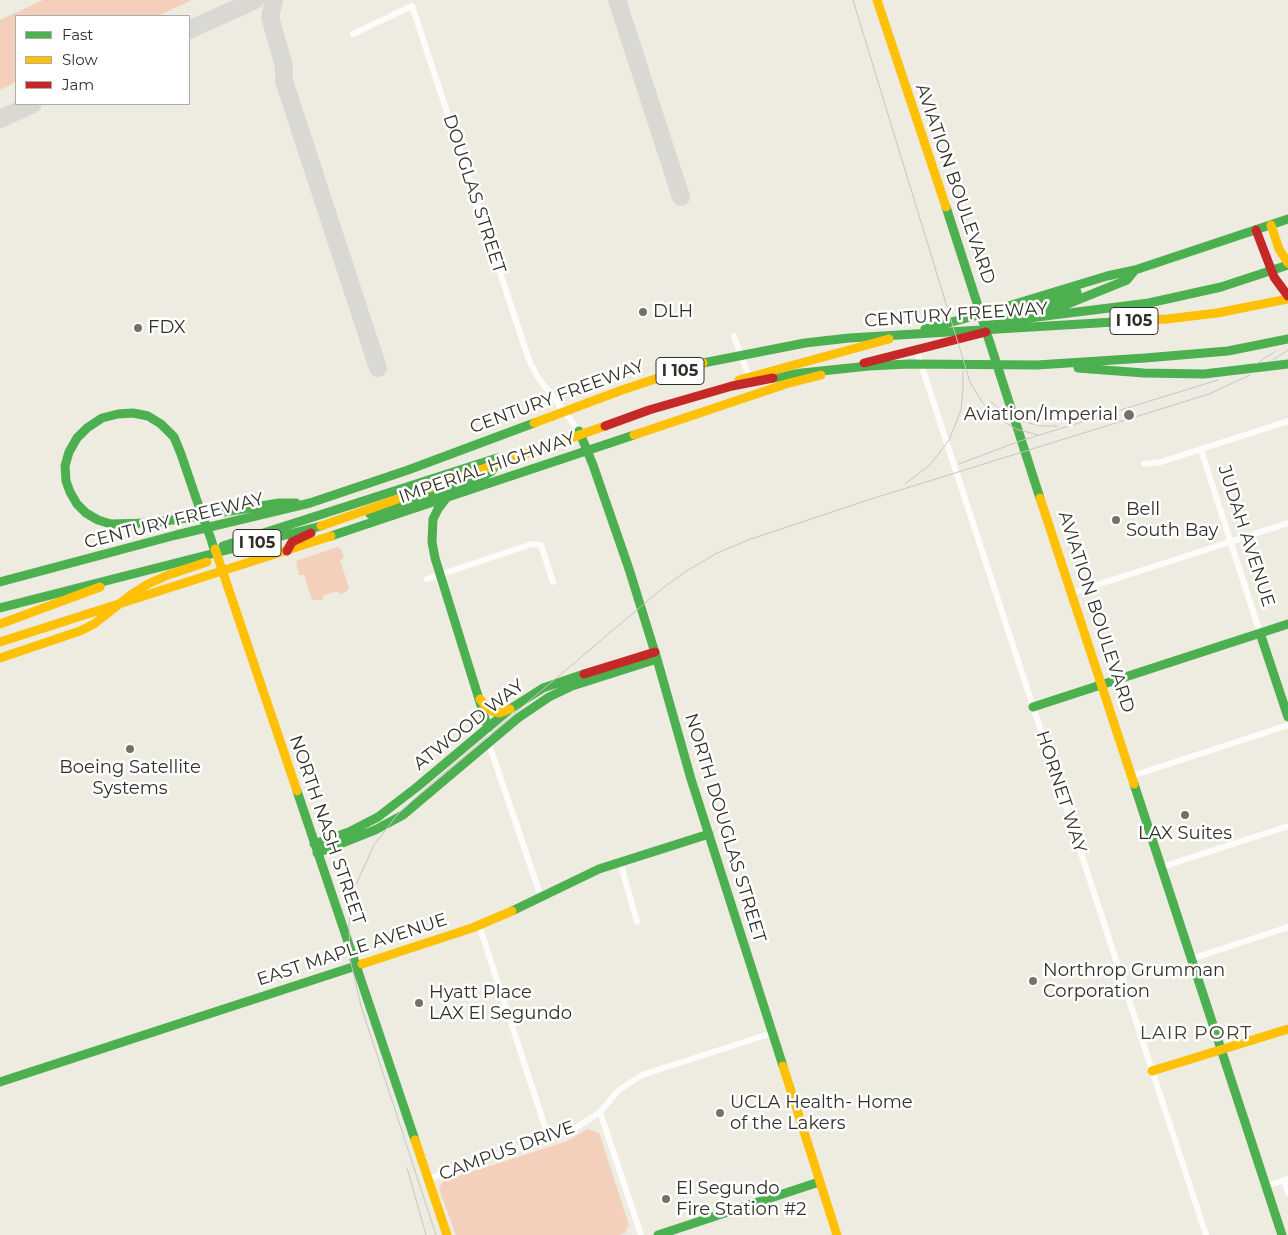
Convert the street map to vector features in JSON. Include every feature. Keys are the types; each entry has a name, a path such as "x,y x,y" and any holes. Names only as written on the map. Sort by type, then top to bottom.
{"main road":[{"name":"AVIATION BOULEVARD","path":"877,0 982,314 982,330 1072,593 1282,1235"},
{"path":"982,330 992,324 1097,284 1108,276 1136,270 1288,219"},
{"path":"982,330 1009,320 1104,310 1181,297 1247,279 1288,264 1279,249 1271,225"},
{"path":"1256,230 1274,278 1288,298"},
{"path":"982,330 1026,320 1078,301 1127,280 1136,270"},
{"name":"IMPERIAL HIGHWAY","path":"0,624 105,585 214,549 750,377 851,348 982,314 1108,276"},
{"name":"CENTURY FREEWAY","path":"0,582 176,535 310,503 408,470 622,390 704,363 804,343 1167,319 1217,313 1288,298"},
{"name":"IMPERIAL HIGHWAY","path":"0,642 287,551 403,509 588,451 786,384 982,330"},
{"name":"I 105","path":"0,608 316,528 649,410 732,386 830,370 869,366 909,364 1037,365 1228,351 1288,339"},
{"path":"752,396 760,385 831,359 851,348"},
{"path":"1037,365 1144,373 1204,374 1288,364"},
{"name":"NORTH NASH STREET","path":"310,503 280,503 151,523 111,524 98,520 86,513 77,504 66,480 65,466 69,452 77,438 87,428 102,418 133,413 148,416 161,424 174,437 214,549 222,571 447,1235"},
{"name":"NORTH DOUGLAS STREET","path":"579,431 588,451 656,655 691,779 837,1235"},
{"path":"403,509 481,478 492,471 498,458"},
{"path":"488,728 435,558 432,536 433,519 438,508 453,489 509,460"},
{"path":"1,657 87,628 111,612 132,594 168,575 316,528"},
{"path":"1033,707 1288,624"},
{"name":"JUDAH AVENUE","path":"1260,633 1288,717"},
{"name":"ATWOOD WAY","path":"316,849 378,817 510,709 543,688 558,682 656,655"},
{"name":"ATWOOD WAY","path":"316,849 375,830 403,815 524,714 560,692 656,655"},
{"path":"479,698 492,711 499,712 510,709"},
{"name":"EAST MAPLE AVENUE","path":"0,1082 479,925 580,877 620,862 709,834"},
{"path":"1152,1070 1288,1029"},
{"path":"658,1235 819,1182"}],"street":[{"name":"DOUGLAS STREET","path":"354,34 412,6 529,360 537,376 579,431"},
{"path":"734,336 750,377"},
{"name":"HORNET WAY","path":"916,349 1206,1235"},
{"path":"1144,464 1161,462 1288,421"},
{"name":"JUDAH AVENUE","path":"1201,450 1260,633"},
{"path":"397,491 403,509"},
{"path":"1072,593 1288,523"},
{"path":"428,579 532,544 541,545 553,582"},
{"path":"1132,776 1288,725"},
{"path":"488,728 491,750 541,897"},
{"path":"1162,867 1288,826"},
{"path":"620,862 637,922"},
{"path":"479,925 549,1139"},
{"path":"1192,959 1288,927"},
{"name":"CAMPUS DRIVE","path":"428,1179 573,1130 600,1112 619,1090 642,1075 772,1033"},
{"path":"600,1112 641,1235"},
{"path":"1266,1186 1286,1179 1288,1193"}],"shaded area":[{"path":"43,0 192,0 160,15 15,15 15,82 0,90 0,20"},
{"path":"337,547 341,549 344,558 340,560 349,588 344,593 339,594 338,591 322,596 323,600 312,600 304,575 299,575 296,561"},
{"path":"588,1129 599,1133 629,1225 625,1233 619,1235 456,1235 439,1189 443,1181 565,1142"}],"taxiway":[{"path":"190,30 255,0"},
{"path":"274,0 270,17 284,66 284,81 378,368"},
{"path":"617,0 681,197"},
{"path":"0,119 31,105"}],"tram line":[{"path":"853,0 970,382 982,402 996,417 1016,429 1038,435"},
{"path":"1273,360 1288,350"},
{"path":"1256,364 1276,351"},
{"path":"905,484 930,465 949,440 961,410 963,371"},
{"path":"436,1235 361,1006 350,959 349,923 355,887 374,845 397,815 664,587 717,553 751,539 868,500 1209,394 1250,375"},
{"path":"959,464 1020,441 1218,380"},
{"path":"991,402 1003,412 1021,421 1041,426 1057,426"},
{"path":"407,1168 426,1235"}],"traffic: fast":[{"path":"946,207 1040,498"},
{"path":"925,329 982,314 1107,276 1135,270 1288,219"},
{"path":"1005,321 1149,303 1221,287 1288,265"},
{"path":"1045,313 1127,280 1135,270"},
{"path":"986,331 991,324 1077,292"},
{"path":"703,363 805,343 849,338 1114,322"},
{"path":"773,378 869,366 909,364 1037,365 1145,358 1228,351 1288,339"},
{"path":"1078,368 1144,373 1204,374 1288,364"},
{"path":"214,549 211,539 196,498 181,454 174,437 161,424 148,416 133,413 118,414 102,418 87,428 77,438 69,452 65,466 66,481 70,492 77,504 86,513 98,520 111,524 151,523 193,517 243,509 279,503 296,503"},
{"path":"0,582 176,535 310,503 408,470 534,423"},
{"path":"579,431 593,465 629,569 691,779 783,1066"},
{"path":"331,536 634,435"},
{"path":"223,546 497,458"},
{"path":"370,514 481,478 492,471 497,461"},
{"path":"471,479 453,489 438,509 433,519 432,542 435,558 488,728"},
{"path":"0,608 321,526"},
{"path":"1033,707 1288,624"},
{"path":"1260,633 1288,717"},
{"path":"317,853 375,830 403,815 518,718 549,697 572,686 657,659"},
{"path":"314,844 349,832 378,817 510,709 543,688 584,674"},
{"path":"1134,784 1282,1235"},
{"path":"297,791 415,1140"},
{"path":"512,911 599,869 709,834"},
{"path":"0,1082 362,964"},
{"path":"658,1235 819,1182"}],"traffic: slow":[{"path":"877,0 946,207"},
{"path":"1271,225 1279,249 1288,263"},
{"path":"1114,322 1167,319 1217,313 1288,299"},
{"path":"739,380 889,339"},
{"path":"534,423 622,390 703,363"},
{"path":"634,435 786,384 821,375"},
{"path":"321,526 605,426"},
{"path":"1040,498 1134,784"},
{"path":"0,642 331,536"},
{"path":"215,549 297,791"},
{"path":"0,658 80,631 94,624 148,584 207,562"},
{"path":"0,624 100,587"},
{"path":"480,699 492,711 499,713 510,709"},
{"path":"362,964 472,928 512,911"},
{"path":"1152,1071 1288,1029"},
{"path":"783,1066 837,1235"},
{"path":"415,1140 447,1235"}],"traffic: jam":[{"path":"1256,230 1274,277 1288,296"},
{"path":"864,363 986,332"},
{"path":"605,426 649,410 732,386 773,378"},
{"path":"287,551 292,542 311,533"},
{"path":"584,674 655,652"}],"place":[{"name":"DLH","path":"643,312"},
{"name":"FDX","path":"138,328"},
{"name":"Aviation/Imperial","path":"1129,415"},
{"name":"Bell South Bay","path":"1116,520"},
{"name":"Boeing Satellite Systems","path":"130,749"},
{"name":"LAX Suites","path":"1185,815"},
{"name":"Northrop Grumman Corporation","path":"1033,981"},
{"name":"Hyatt Place LAX El Segundo","path":"419,1003"},
{"name":"UCLA Health- Home of the Lakers","path":"720,1113"},
{"name":"El Segundo Fire Station #2","path":"666,1199"}],"district":[{"name":"LAIR PORT","path":"1196,1033"}]}
